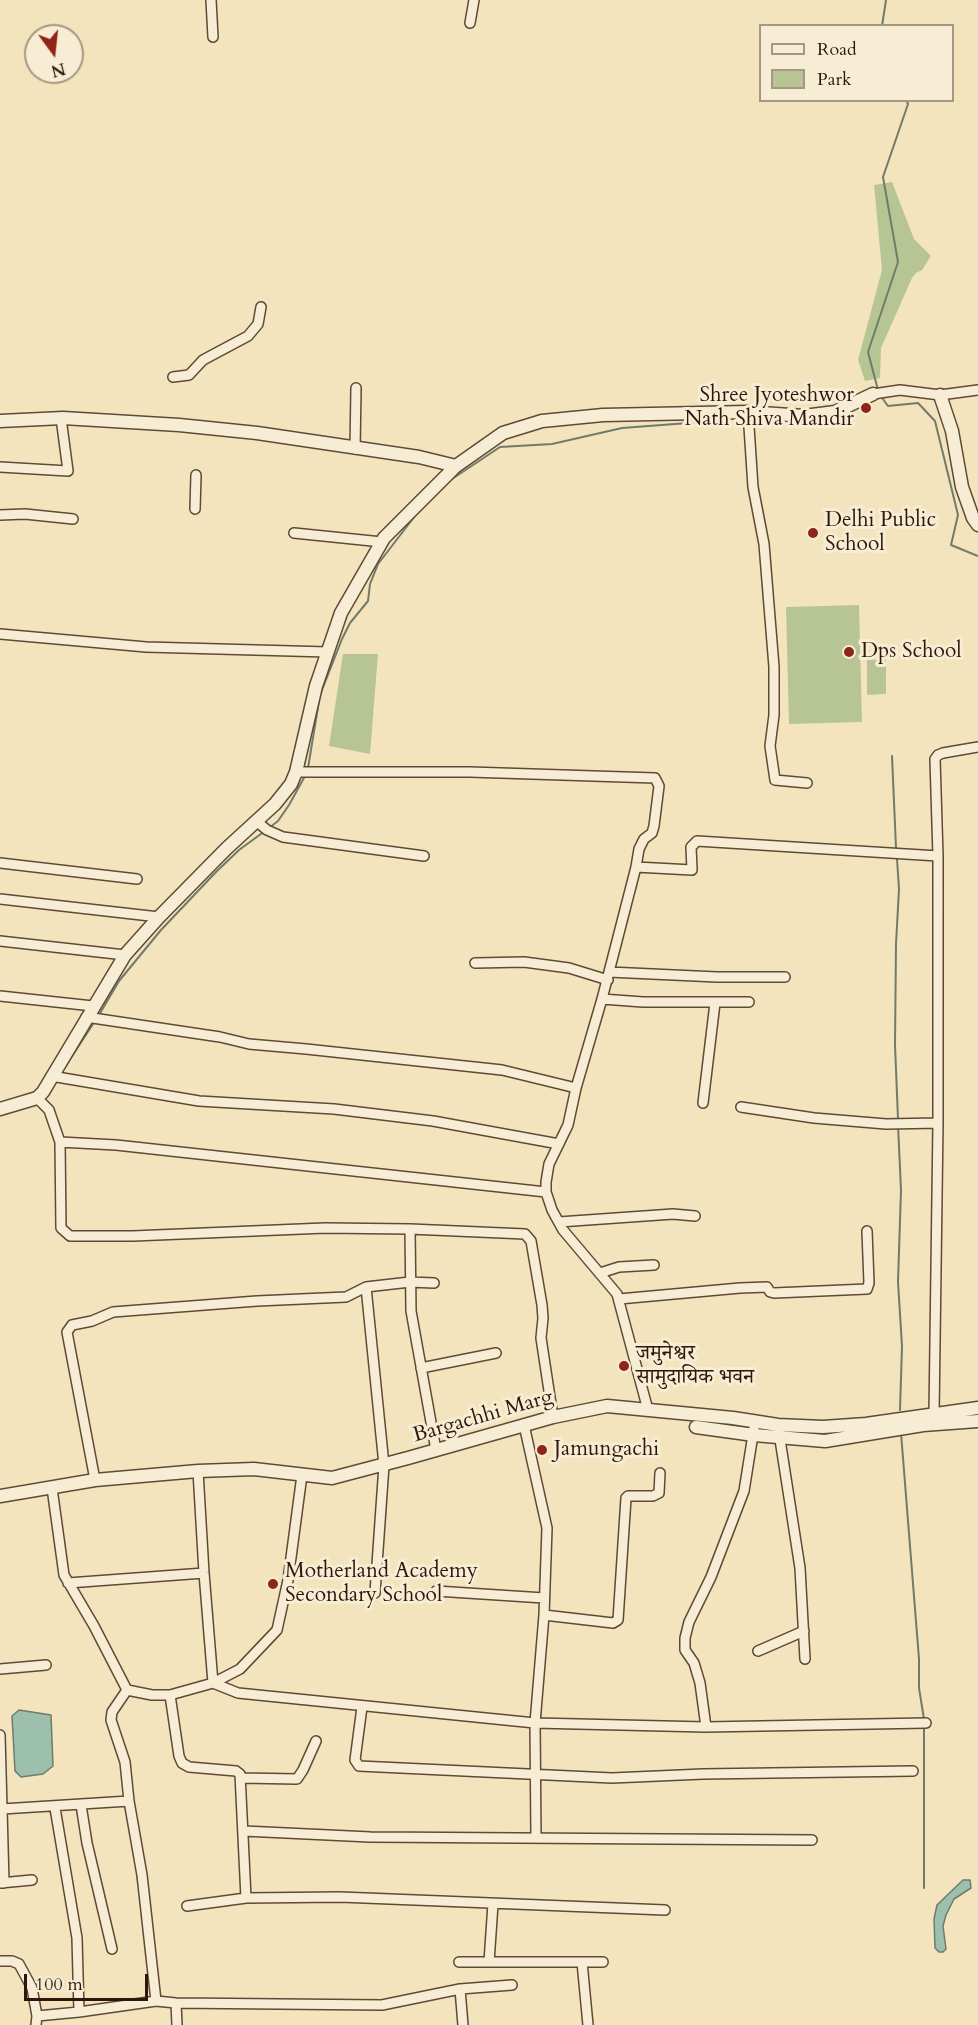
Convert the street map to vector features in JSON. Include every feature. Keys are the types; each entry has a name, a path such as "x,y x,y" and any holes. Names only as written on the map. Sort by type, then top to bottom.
{"street":[{"path":"211,0 213,37"},
{"path":"470,23 474,0"},
{"path":"173,376 189,375 203,360 248,336 258,324 261,307"},
{"path":"355,448 356,388"},
{"path":"0,1109 37,1098 43,1092 125,955 227,848 275,804 291,784 296,772 316,686 341,613 382,542 456,466 502,433 542,420 603,415 748,412 804,416 835,412 878,393 915,390 940,395 978,390"},
{"path":"940,395 952,431 962,487 973,518 978,525"},
{"path":"748,412 753,487 764,544 774,667 774,715 770,746 775,780 807,783"},
{"path":"0,467 68,471 61,418"},
{"path":"0,421 61,418 179,424 258,433 433,459 456,466"},
{"path":"195,509 196,475"},
{"path":"0,515 25,514 73,519"},
{"path":"294,533 382,542"},
{"path":"0,634 146,647 328,652"},
{"path":"934,1414 938,1123 938,856 935,759 943,753 978,747"},
{"path":"296,772 470,772 655,778 659,786 654,826 639,849 568,1125 547,1172 546,1192 559,1222 619,1299 648,1410"},
{"path":"256,821 267,830 283,837 424,856"},
{"path":"636,867 692,870 691,847 697,841 938,856"},
{"path":"0,864 137,879"},
{"path":"0,899 159,917"},
{"path":"0,941 125,955"},
{"path":"475,963 524,962 608,976 785,977"},
{"path":"0,996 93,1006"},
{"path":"602,999 749,1002"},
{"path":"704,1103 715,1003"},
{"path":"86,1017 220,1037 249,1044 502,1070 576,1088"},
{"path":"51,1076 199,1101 334,1109 433,1121 559,1144"},
{"path":"37,1098 49,1110 60,1142 61,1228 70,1236 133,1236 325,1228 525,1234 531,1241 542,1305 541,1338 553,1417"},
{"path":"741,1107 814,1118 886,1124 938,1123"},
{"path":"60,1142 116,1145 546,1192"},
{"path":"559,1222 673,1214 695,1216"},
{"path":"410,1229 411,1311 436,1450"},
{"path":"619,1299 740,1288 767,1287 770,1292 774,1293 867,1289 870,1283 867,1231"},
{"path":"600,1273 619,1267 654,1265"},
{"path":"95,1480 67,1332 70,1327 113,1312 346,1297 366,1287 410,1282 435,1283"},
{"path":"366,1287 384,1465 375,1593"},
{"path":"421,1368 496,1353"},
{"name":"Bargachhi Marg","path":"0,1496 95,1480 198,1471 254,1469 332,1478 553,1417 607,1406 733,1418 754,1428 779,1431 866,1424 978,1408"},
{"path":"805,1659 800,1568 779,1431 825,1441 923,1425 978,1421"},
{"path":"524,1425 547,1528 544,1615 535,1723 536,1837"},
{"path":"696,1426 754,1428 744,1491 711,1577 689,1622 685,1638 685,1650 694,1664 700,1683 706,1727"},
{"path":"198,1471 213,1683"},
{"path":"544,1615 613,1623 618,1620 626,1498 628,1496 653,1496 659,1493 660,1473"},
{"path":"127,1690 152,1695 170,1695 213,1683 240,1669 277,1630 288,1580 302,1475"},
{"path":"52,1488 62,1563 68,1583 94,1626 127,1690"},
{"path":"68,1583 204,1573"},
{"path":"436,1591 544,1598"},
{"path":"758,1651 804,1631"},
{"path":"0,1669 46,1665"},
{"path":"213,1683 238,1693 535,1723 706,1727 926,1723"},
{"path":"127,1690 112,1713 111,1720 125,1762 129,1802 142,1875 156,2001"},
{"path":"170,1695 179,1756 182,1762 189,1767 236,1771 240,1774 246,1899"},
{"path":"362,1707 355,1760 357,1766 612,1778 703,1774 913,1771"},
{"path":"0,1735 2,1883 32,1880"},
{"path":"241,1778 297,1779 316,1741"},
{"path":"2,1803 55,1808 129,1802"},
{"path":"81,1806 87,1843 112,1949"},
{"path":"55,1808 77,1938 79,2012"},
{"path":"244,1831 370,1837 812,1840"},
{"path":"187,1906 246,1899 340,1896 665,1910"},
{"path":"489,1962 493,1904"},
{"path":"0,1961 12,1961 19,1964 32,1988 36,2020 156,2001 382,2004 460,1989 512,1985"},
{"path":"459,1962 603,1962"},
{"path":"582,1962 588,2025"},
{"path":"460,1989 463,2025"},
{"path":"176,2003 177,2025"}],"green space":[{"path":"892,182 914,239 931,256 922,270 912,278 881,348 880,378 865,381 858,360 882,270 874,185"},
{"path":"859,605 862,722 789,724 786,607"},
{"path":"343,654 378,654 370,754 329,746"},
{"path":"886,659 886,694 867,695 867,660"}],"shaded area":[{"path":"19,1710 51,1715 53,1766 43,1774 21,1777 15,1771 12,1716"},
{"path":"963,1880 970,1880 971,1888 954,1899 946,1915 943,1926 946,1949 939,1952 935,1948 934,1919 937,1905"}],"waterway":[{"path":"882,24 886,0"},
{"path":"878,390 868,352 898,262 883,177 907,102"},
{"path":"880,395 888,406 918,403 935,421 958,515 951,545 978,556"},
{"path":"452,479 500,447 552,444 622,428 728,420"},
{"path":"308,768 320,695 342,639 350,623 368,601 370,584 378,564 418,512"},
{"path":"892,756 896,848"},
{"path":"269,828 278,821 305,776"},
{"path":"99,1015 119,981 161,930 239,850 265,831"},
{"path":"897,859 899,889 895,1045 898,1119"},
{"path":"63,1070 93,1024"},
{"path":"898,1125 901,1190 898,1282 902,1346 900,1410"},
{"path":"901,1433 919,1659 919,1688 924,1719"},
{"path":"924,1725 924,1888"}],"place":[{"name":"Shree Jyoteshwor Nath Shiva Mandir","path":"866,408"},
{"name":"Delhi Public School","path":"813,533"},
{"name":"Dps School","path":"849,652"},
{"name":"जमुनेश्वर सामुदायिक भवन","path":"624,1366"},
{"name":"Jamungachi","path":"542,1450"},
{"name":"Motherland Academy Secondary School","path":"273,1584"}]}
